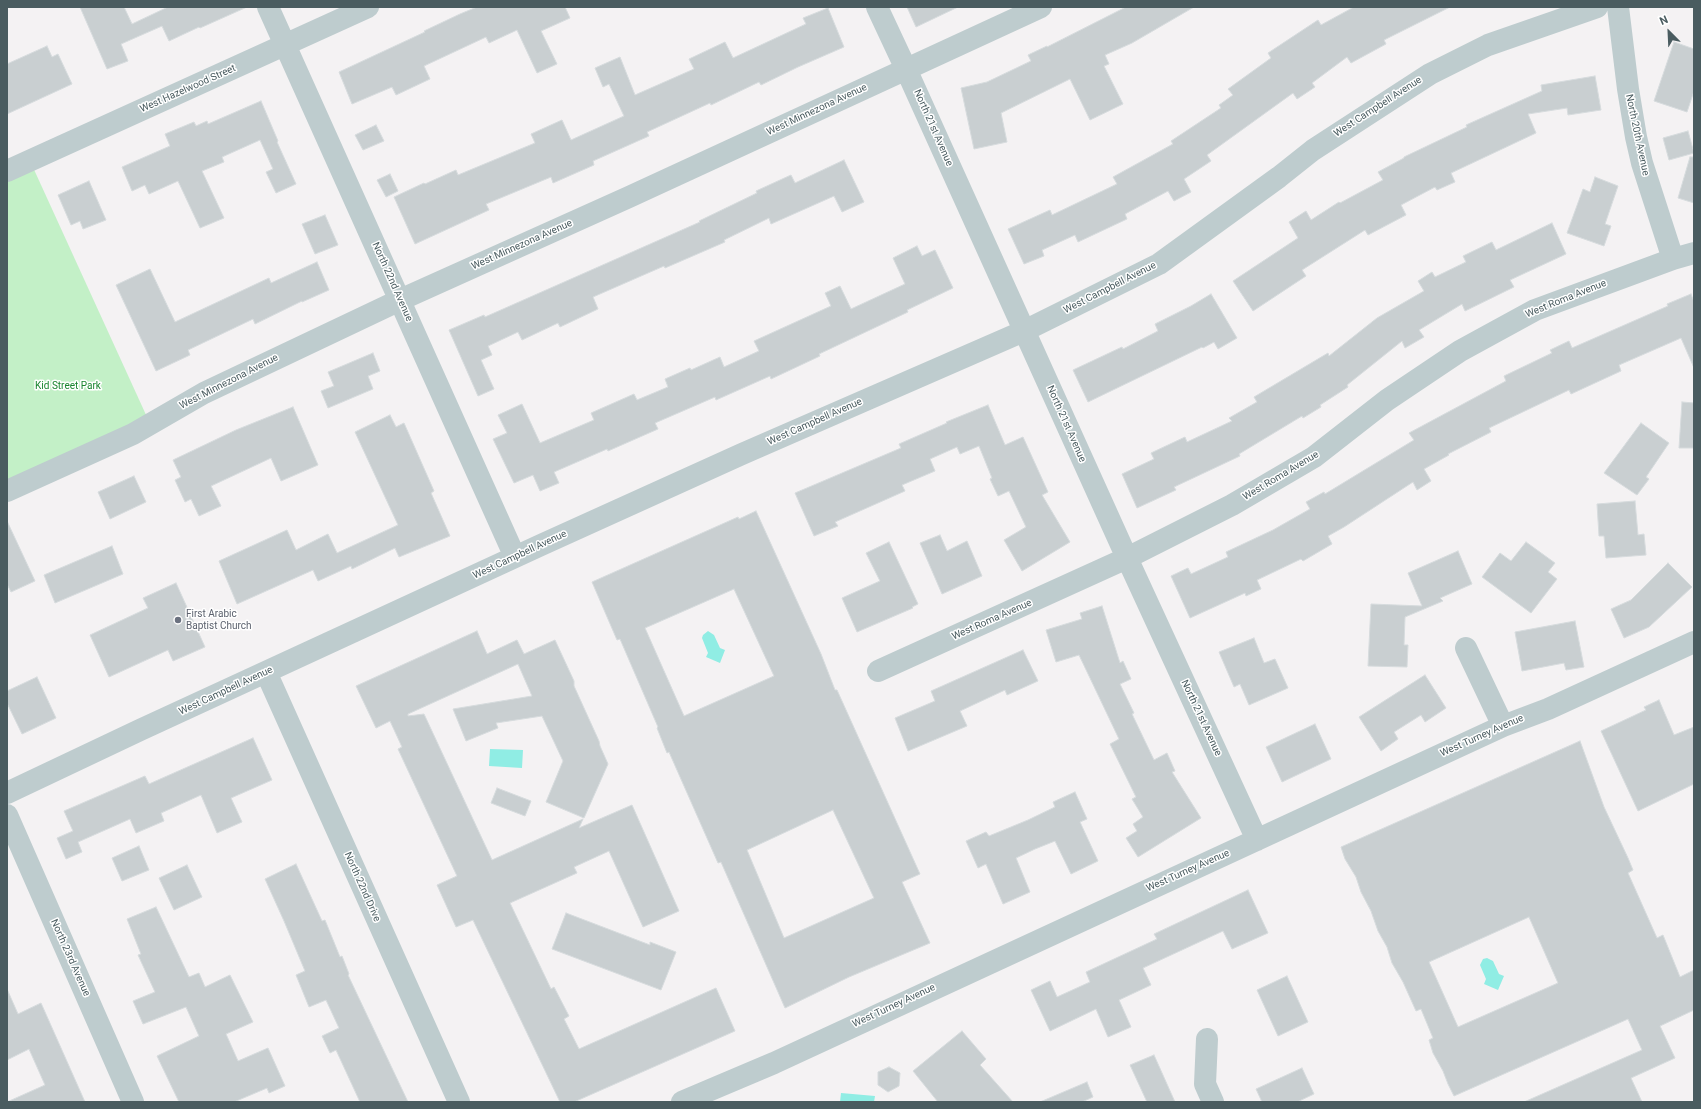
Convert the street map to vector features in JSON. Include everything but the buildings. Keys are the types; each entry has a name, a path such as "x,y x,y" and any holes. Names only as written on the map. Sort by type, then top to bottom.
{"street":[{"name":"North 22nd Avenue","path":"268,7 515,557"},
{"name":"West Hazelwood Street","path":"7,171 368,7"},
{"name":"North 21st Avenue","path":"877,7 1127,558 1257,840"},
{"name":"West Minnezona Avenue","path":"7,490 133,434 204,393 400,300 629,197 1041,7"},
{"name":"West Campbell Avenue","path":"7,793 515,557 742,454 1024,331 1159,264 1279,177 1313,150 1430,74 1488,45 1597,7"},
{"name":"North 20th Avenue","path":"1618,7 1628,89 1636,137 1642,163 1673,259"},
{"name":"West Roma Avenue","path":"878,671 1127,558 1232,505 1314,457 1387,400 1460,351 1521,317 1535,310 1673,259 1694,253"},
{"name":"West Turney Avenue","path":"682,1102 774,1063 970,971 1503,726 1548,709 1694,642"},
{"path":"1466,648 1503,726"},
{"name":"North 22nd Drive","path":"266,672 459,1102"},
{"name":"North 23rd Avenue","path":"7,815 133,1102"},
{"path":"1207,1039 1205,1084 1214,1102"}],"green space":[{"name":"Kid Street Park","path":"31,163 147,417 7,480 7,174"}],"water":[{"path":"708,631 714,635 720,648 725,650 720,663 706,657 708,653 702,638"},
{"path":"490,749 523,750 522,768 489,766"},
{"path":"1487,958 1493,961 1499,974 1504,976 1498,990 1484,984 1486,979 1480,965 1483,959"},
{"path":"841,1093 875,1096 874,1102 840,1102"}],"place":[{"name":"First Arabic Baptist Church","path":"178,620"}]}
